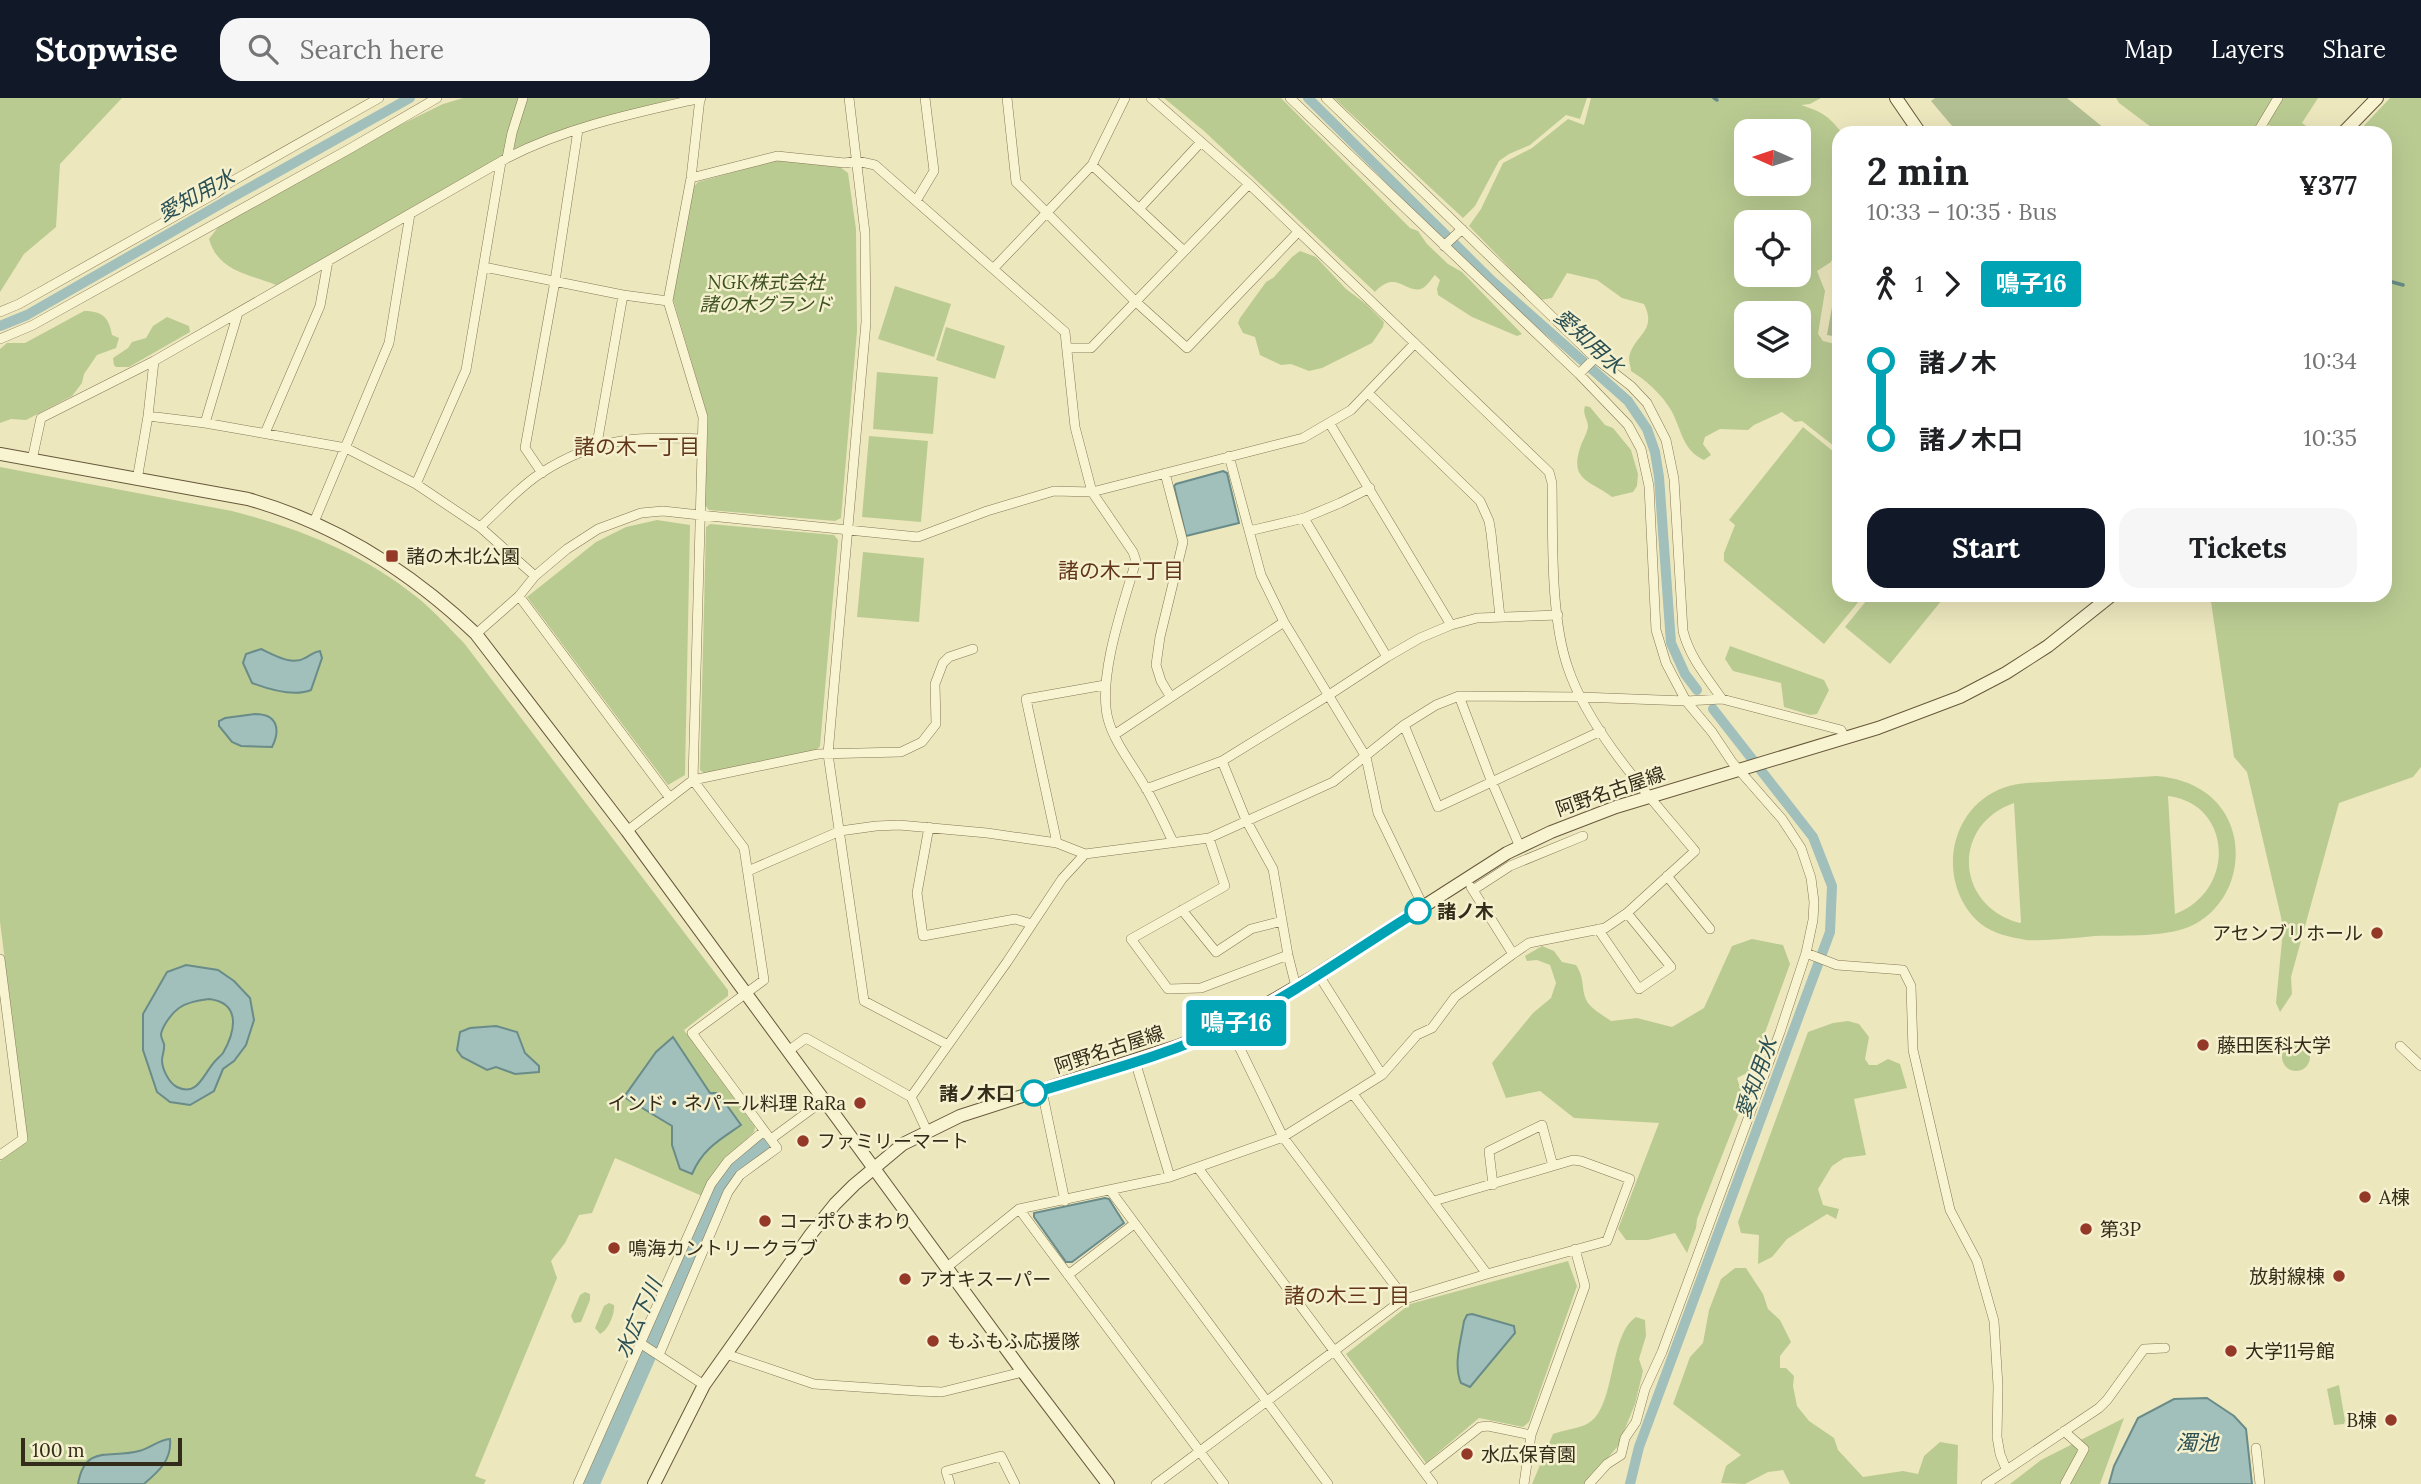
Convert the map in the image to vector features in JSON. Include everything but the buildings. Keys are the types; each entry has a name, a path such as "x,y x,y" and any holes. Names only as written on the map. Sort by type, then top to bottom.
{"main road":[{"path":"1896,98 1915,126"},
{"path":"2350,126 2377,98"},
{"path":"0,454 248,499 280,508 374,552 430,591 476,634 627,831 946,1268 1108,1484"},
{"name":"阿野名古屋線","path":"654,1484 704,1385 811,1234 835,1204 873,1167 904,1144 960,1116 1136,1061 1229,1026 1424,908 1470,885 1520,846 1571,823 1916,715 1977,689 2048,646 2103,602"}],"street":[{"path":"0,312 216,193 379,98"},
{"path":"0,339 19,333 437,98"},
{"path":"416,484 466,370 504,160 523,98"},
{"path":"32,460 41,418 154,361 504,160 533,145 578,130 633,113 701,98 691,178 668,301 703,417 693,780 744,848 764,980 691,1033 778,1148 740,1175 728,1192 658,1354"},
{"path":"849,98 864,233 866,322 828,754 864,1001 948,1045"},
{"path":"916,201 934,171 925,98"},
{"path":"1007,98 1016,182 1135,302 1187,348 1298,232"},
{"path":"994,268 1092,165 1125,98"},
{"path":"946,1268 1019,1209 1170,1177 1283,1137 1382,1075 1417,1035 1432,1028 1455,997 1513,954 1529,943 1605,928 1627,913 1695,851 1650,797 1601,731 1581,697 1568,667 1558,615 1552,483 1549,472 1249,184 1151,98"},
{"path":"1290,98 1580,373 1628,425 1641,449 1648,486 1656,631 1666,663 1686,701 1782,819 1807,861 1814,902 1808,954 1645,1389 1636,1422 1625,1438 1622,1455 1607,1464 1589,1484"},
{"path":"1326,98 1594,359 1630,386 1647,403 1666,440 1671,457 1683,631 1688,649 1698,667 1722,699"},
{"path":"2261,126 2278,98"},
{"path":"542,472 525,448 555,281 578,130"},
{"path":"1139,209 1201,142"},
{"path":"691,178 777,156 845,163 857,161 875,165 1065,332 1074,427 1092,492 1133,552 1136,561 1125,596 1105,685 1105,710 1114,734 1174,842"},
{"path":"1092,165 1184,251"},
{"path":"1067,348 1091,348 1249,184"},
{"path":"314,522 389,343 410,214"},
{"path":"1446,244 1461,230"},
{"path":"265,433 320,306 328,261"},
{"path":"484,267 623,295 668,301"},
{"path":"599,444 623,295"},
{"path":"205,423 238,313"},
{"path":"476,634 566,549 598,529 641,513 663,511 700,514 918,537 987,511 1054,491 1092,492 1303,438 1351,410 1415,343"},
{"path":"1580,373 1594,359"},
{"path":"136,480 148,415 154,361"},
{"path":"1368,393 1480,501 1489,521 1500,617"},
{"path":"148,415 346,448 416,484 481,527 535,576"},
{"path":"1330,424 1451,625"},
{"path":"481,527 542,472 599,444 650,436 702,439"},
{"path":"1229,456 1261,575 1284,622 1366,757 1378,813 1424,908"},
{"path":"1165,473 1183,542 1156,665 1170,696"},
{"path":"1249,531 1304,518 1370,488"},
{"path":"1304,518 1387,657"},
{"path":"519,596 670,798"},
{"path":"1146,789 1222,761 1420,638 1477,618 1558,615"},
{"path":"1114,734 1284,622"},
{"path":"627,831 693,780 828,754 901,752 922,743 936,724 935,684 943,663 949,657 973,649"},
{"path":"1057,843 1026,699 1105,685"},
{"path":"748,871 840,831 899,825 1057,843 1085,854 1209,838 1333,782 1404,725 1436,705 1460,696 1686,701 1722,699 1841,730 1845,738"},
{"path":"1460,696 1491,780 1520,846"},
{"path":"1404,725 1438,807 1601,731"},
{"path":"1222,761 1246,820 1273,869 1296,987"},
{"path":"929,827 917,893 923,936 1015,919 1032,924"},
{"path":"1513,954 1470,885 1583,836"},
{"path":"1209,838 1224,886 1132,939 1168,989 1201,988 1288,956"},
{"path":"911,1097 1062,879 1085,854"},
{"path":"1667,876 1710,929"},
{"path":"1182,910 1216,952 1251,929 1282,921"},
{"path":"1598,929 1639,989 1671,967 1627,913"},
{"path":"1808,954 1847,967 1903,970 1911,986 1913,1050 1950,1210 1977,1261 1996,1329 1996,1428 2000,1454 2006,1469"},
{"path":"0,959 23,1139 0,1155"},
{"path":"1318,974 1382,1075"},
{"path":"1229,1026 1283,1137 1405,1299"},
{"path":"788,1051 806,1038 911,1097 927,1131"},
{"path":"2400,1046 2421,1066"},
{"path":"1136,1061 1170,1177"},
{"path":"1042,1091 1065,1200"},
{"path":"1353,1094 1488,1274"},
{"path":"579,1484 711,1184 728,1161 824,1100"},
{"path":"1493,1185 1489,1151 1542,1125 1553,1166"},
{"path":"1156,1484 1405,1299 1606,1241 1630,1179 1573,1160 1433,1201"},
{"path":"1198,1168 1433,1484"},
{"path":"1110,1191 1328,1484"},
{"path":"1019,1209 1224,1484"},
{"path":"1068,1275 1134,1224"},
{"path":"1524,1484 1531,1434 1585,1286 1575,1249"},
{"path":"642,1344 704,1385"},
{"path":"1986,1484 2107,1400 2144,1349 2165,1348"},
{"path":"726,1354 814,1384 943,1392 1023,1372"},
{"path":"1424,1471 1480,1427 1531,1434"},
{"path":"2064,1432 2084,1449 2065,1484"},
{"path":"2256,1448 2260,1484"},
{"path":"950,1484 946,1471 1001,1456 1015,1484"}],"green space":[{"path":"0,98 122,98 60,164 56,227 24,254 0,292"},
{"path":"463,98 520,98 505,155 276,285 235,270 213,250 209,239 219,226 394,128 443,104"},
{"path":"526,98 677,98 572,127 511,152"},
{"path":"1164,98 1281,98 1410,228 1418,231 1448,264 1462,272 1522,334 1517,336 1472,317 1438,295 1440,280 1435,275 1423,288 1411,289 1389,282 1375,292 1204,131"},
{"path":"1334,98 1587,98 1580,119 1566,115 1530,145 1499,161 1475,206 1463,218"},
{"path":"1591,98 1821,98 1801,105 1824,115 1836,126 1832,126 1832,260 1817,271 1825,291 1818,334 1823,341 1832,343 1832,445 1802,421 1795,422 1782,412 1748,430 1720,429 1705,437 1703,444 1711,455 1704,460 1691,451 1663,399 1648,383 1631,371 1631,350 1648,321 1644,304 1622,298 1597,280 1567,273 1552,298 1541,300 1469,226 1481,209 1503,163 1532,148 1568,119 1584,125"},
{"path":"1935,98 2067,98 2101,126 1952,126 1931,101"},
{"path":"2116,98 2274,98 2257,126 2150,126"},
{"path":"2282,98 2318,98 2302,123 2306,126 2267,124"},
{"path":"2390,98 2421,98 2421,767 2413,777 2339,803 2291,977 2292,994 2280,1012 2276,1003 2283,930 2281,917 2247,772 2234,757 2211,602 2392,602 2392,126 2364,126"},
{"name":"NGK株式会社 諸の木グランド","path":"781,159 840,167 848,173 856,229 857,331 841,518 835,521 709,510 705,505 708,417 673,299 692,189 698,182"},
{"path":"1300,251 1316,257 1346,289 1384,322 1372,343 1322,368 1309,371 1291,364 1281,365 1260,355 1255,337 1243,333 1238,323 1266,282"},
{"path":"895,286 951,304 934,357 878,339"},
{"path":"1832,307 1832,336 1827,335"},
{"path":"84,311 96,312 107,319 112,335 119,338 116,348 97,355 72,396 26,420 11,419 0,423 0,349 7,343 25,343"},
{"path":"167,317 189,326 190,332 129,367 114,365 113,358 132,342 146,338 153,326"},
{"path":"946,327 1005,346 995,379 936,360"},
{"path":"877,372 938,377 933,434 873,429"},
{"path":"1585,406 1590,407 1605,425 1613,428 1631,450 1638,474 1637,486 1633,492 1612,497 1580,474 1577,459 1588,427"},
{"path":"1803,427 1832,450 1832,602 1858,602 1824,644 1724,561 1724,553 1735,525 1729,520"},
{"path":"869,436 928,441 921,522 862,517"},
{"name":"鳴海カントリークラブ","path":"0,467 257,518 330,544 397,582 424,603 464,643 728,990 728,996 684,1030 755,1127 754,1132 717,1168 702,1196 615,1158 592,1213 579,1215 565,1243 551,1261 557,1278 475,1476 486,1480 484,1484 0,1484 0,1161 28,1141 0,922"},
{"path":"657,520 690,525 685,775 668,785 527,597 596,542 626,527"},
{"path":"710,524 834,535 838,540 820,746 816,751 705,774 700,770 706,527"},
{"path":"863,552 924,558 919,622 857,617"},
{"path":"1865,602 1940,602 1890,664 1845,627"},
{"path":"1730,646 1824,680 1829,690 1817,714 1810,715 1784,707 1781,683 1733,671 1725,659"},
{"path":"2157,776 2183,781 2206,793 2220,807 2230,824 2235,842 2231,880 2223,897 2211,912 2195,924 2160,934 2026,940 1991,930 1967,909 1958,891 1954,852 1958,833 1967,816 1980,801 2005,787 2021,784","holes":["2168,796 2189,802 2205,815 2215,831 2219,849 2217,869 2209,887 2195,903 2175,914","2014,803 2021,922 2020,923 1998,914 1983,900 1973,883 1969,865 1971,846 1979,829 1994,814"]},
{"path":"1752,939 1783,945 1790,964 1751,1071 1737,1078 1744,1100 1697,1219 1687,1253 1675,1233 1648,1240 1626,1240 1618,1229 1659,1123 1574,1118 1540,1091 1506,1098 1492,1063 1533,1013 1551,998 1556,983 1550,965 1537,960 1527,961 1525,956 1542,946 1554,951 1562,962 1576,965 1588,1003 1611,1021 1637,1018 1672,1027 1704,1008 1732,946"},
{"path":"1848,1021 1859,1024 1869,1037 1865,1059 1869,1065 1877,1065 1888,1059 1900,1064 1907,1088 1854,1099 1866,1155 1844,1158 1832,1166 1818,1189 1823,1205 1839,1209 1836,1219 1827,1214 1787,1239 1772,1257 1758,1264 1759,1235 1741,1233 1738,1222 1808,1032"},
{"path":"2296,1043 2306,1047 2310,1057 2306,1067 2296,1071 2286,1067 2282,1057 2286,1047"},
{"path":"1568,1261 1577,1286 1529,1422 1523,1427 1479,1418 1426,1463 1346,1354 1410,1304"},
{"path":"1735,1268 1746,1268 1763,1294 1768,1309 1780,1320 1791,1342 1780,1356 1780,1368 1786,1368 1794,1376 1797,1406 1809,1421 1834,1438 1838,1450 1863,1477 1903,1471 1918,1474 1924,1456 1940,1442 1958,1445 1957,1484 1790,1484 1783,1470 1768,1472 1745,1484 1721,1483 1726,1466 1741,1455 1673,1404 1690,1357 1703,1343 1709,1310 1721,1279"},
{"path":"585,1292 590,1294 590,1300 581,1322 574,1323 571,1316 580,1295"},
{"path":"609,1303 614,1305 612,1317 600,1334 595,1328 604,1306"},
{"path":"1636,1317 1645,1320 1646,1336 1639,1359 1643,1371 1635,1404 1618,1446 1585,1484 1532,1484 1553,1434 1585,1425 1595,1417 1608,1390 1620,1340"},
{"path":"2339,1385 2345,1421 2344,1424 2334,1425 2327,1389"},
{"path":"2124,1418 2100,1484 2010,1484 2041,1460"}],"water":[{"path":"1223,471 1227,473 1239,523 1186,536 1174,486"},
{"path":"261,649 294,661 320,651 322,658 311,690 289,692 252,683 243,663 246,654"},
{"path":"255,714 268,717 275,724 276,734 272,747 241,746 232,742 219,726 219,721 225,718"},
{"path":"186,965 218,970 234,981 250,998 254,1020 246,1045 234,1061 223,1069 214,1091 190,1105 170,1102 157,1092 143,1050 143,1014 167,972","holes":["209,999 227,1006 233,1020 231,1036 223,1053 194,1087 177,1087 169,1079 162,1064 164,1046 161,1034 164,1027 174,1013 186,1004"]},
{"path":"496,1026 517,1032 525,1053 539,1066 539,1072 515,1074 496,1067 487,1070 462,1057 457,1050 460,1032 470,1028"},
{"path":"673,1037 710,1093 718,1093 741,1125 701,1157 692,1174 680,1169 672,1145 672,1126 624,1097 656,1052"},
{"path":"1109,1199 1124,1223 1072,1262 1066,1262 1034,1217 1034,1213"},
{"path":"1472,1314 1514,1326 1515,1333 1470,1387 1461,1383 1458,1360 1464,1321 1467,1315"},
{"name":"濁池","path":"2207,1398 2234,1416 2246,1429 2252,1484 2109,1484 2114,1466 2138,1418 2174,1399"},
{"path":"170,1439 167,1459 144,1484 78,1484 81,1471 93,1458 139,1451"}],"waterway":[{"name":"愛知用水","path":"0,326 27,315 410,98"},
{"name":"愛知用水","path":"1308,98 1491,280 1628,401 1647,429 1655,452 1659,477 1671,643 1685,674 1697,690"},
{"path":"2392,282 2403,285"},
{"name":"愛知用水","path":"1630,1484 1639,1447 1830,932 1832,886 1813,837 1713,709"},
{"name":"水広下川","path":"590,1484 720,1189 732,1169 763,1145"}],"bus line":[{"name":"鳴子16","path":"1034,1093 1175,1048 1229,1026 1418,911"}],"place":[{"name":"諸の木北公園","path":"392,556"},
{"name":"諸ノ木","path":"1418,911"},
{"name":"アセンブリホール","path":"2377,933"},
{"name":"藤田医科大学","path":"2203,1045"},
{"name":"諸ノ木口","path":"1034,1093"},
{"name":"インド・ネパール料理 RaRa","path":"860,1103"},
{"name":"ファミリーマート","path":"803,1141"},
{"name":"A棟","path":"2365,1197"},
{"name":"コーポひまわり","path":"765,1221"},
{"name":"第3P","path":"2086,1229"},
{"name":"鳴海カントリークラブ","path":"614,1248"},
{"name":"放射線棟","path":"2339,1276"},
{"name":"アオキスーパー","path":"905,1279"},
{"name":"もふもふ応援隊","path":"933,1341"},
{"name":"大学11号館","path":"2231,1351"},
{"name":"B棟","path":"2391,1420"},
{"name":"水広保育園","path":"1467,1454"}],"district":[{"name":"諸の木一丁目","path":"637,446"},
{"name":"諸の木二丁目","path":"1121,570"},
{"name":"諸の木三丁目","path":"1347,1295"}]}
